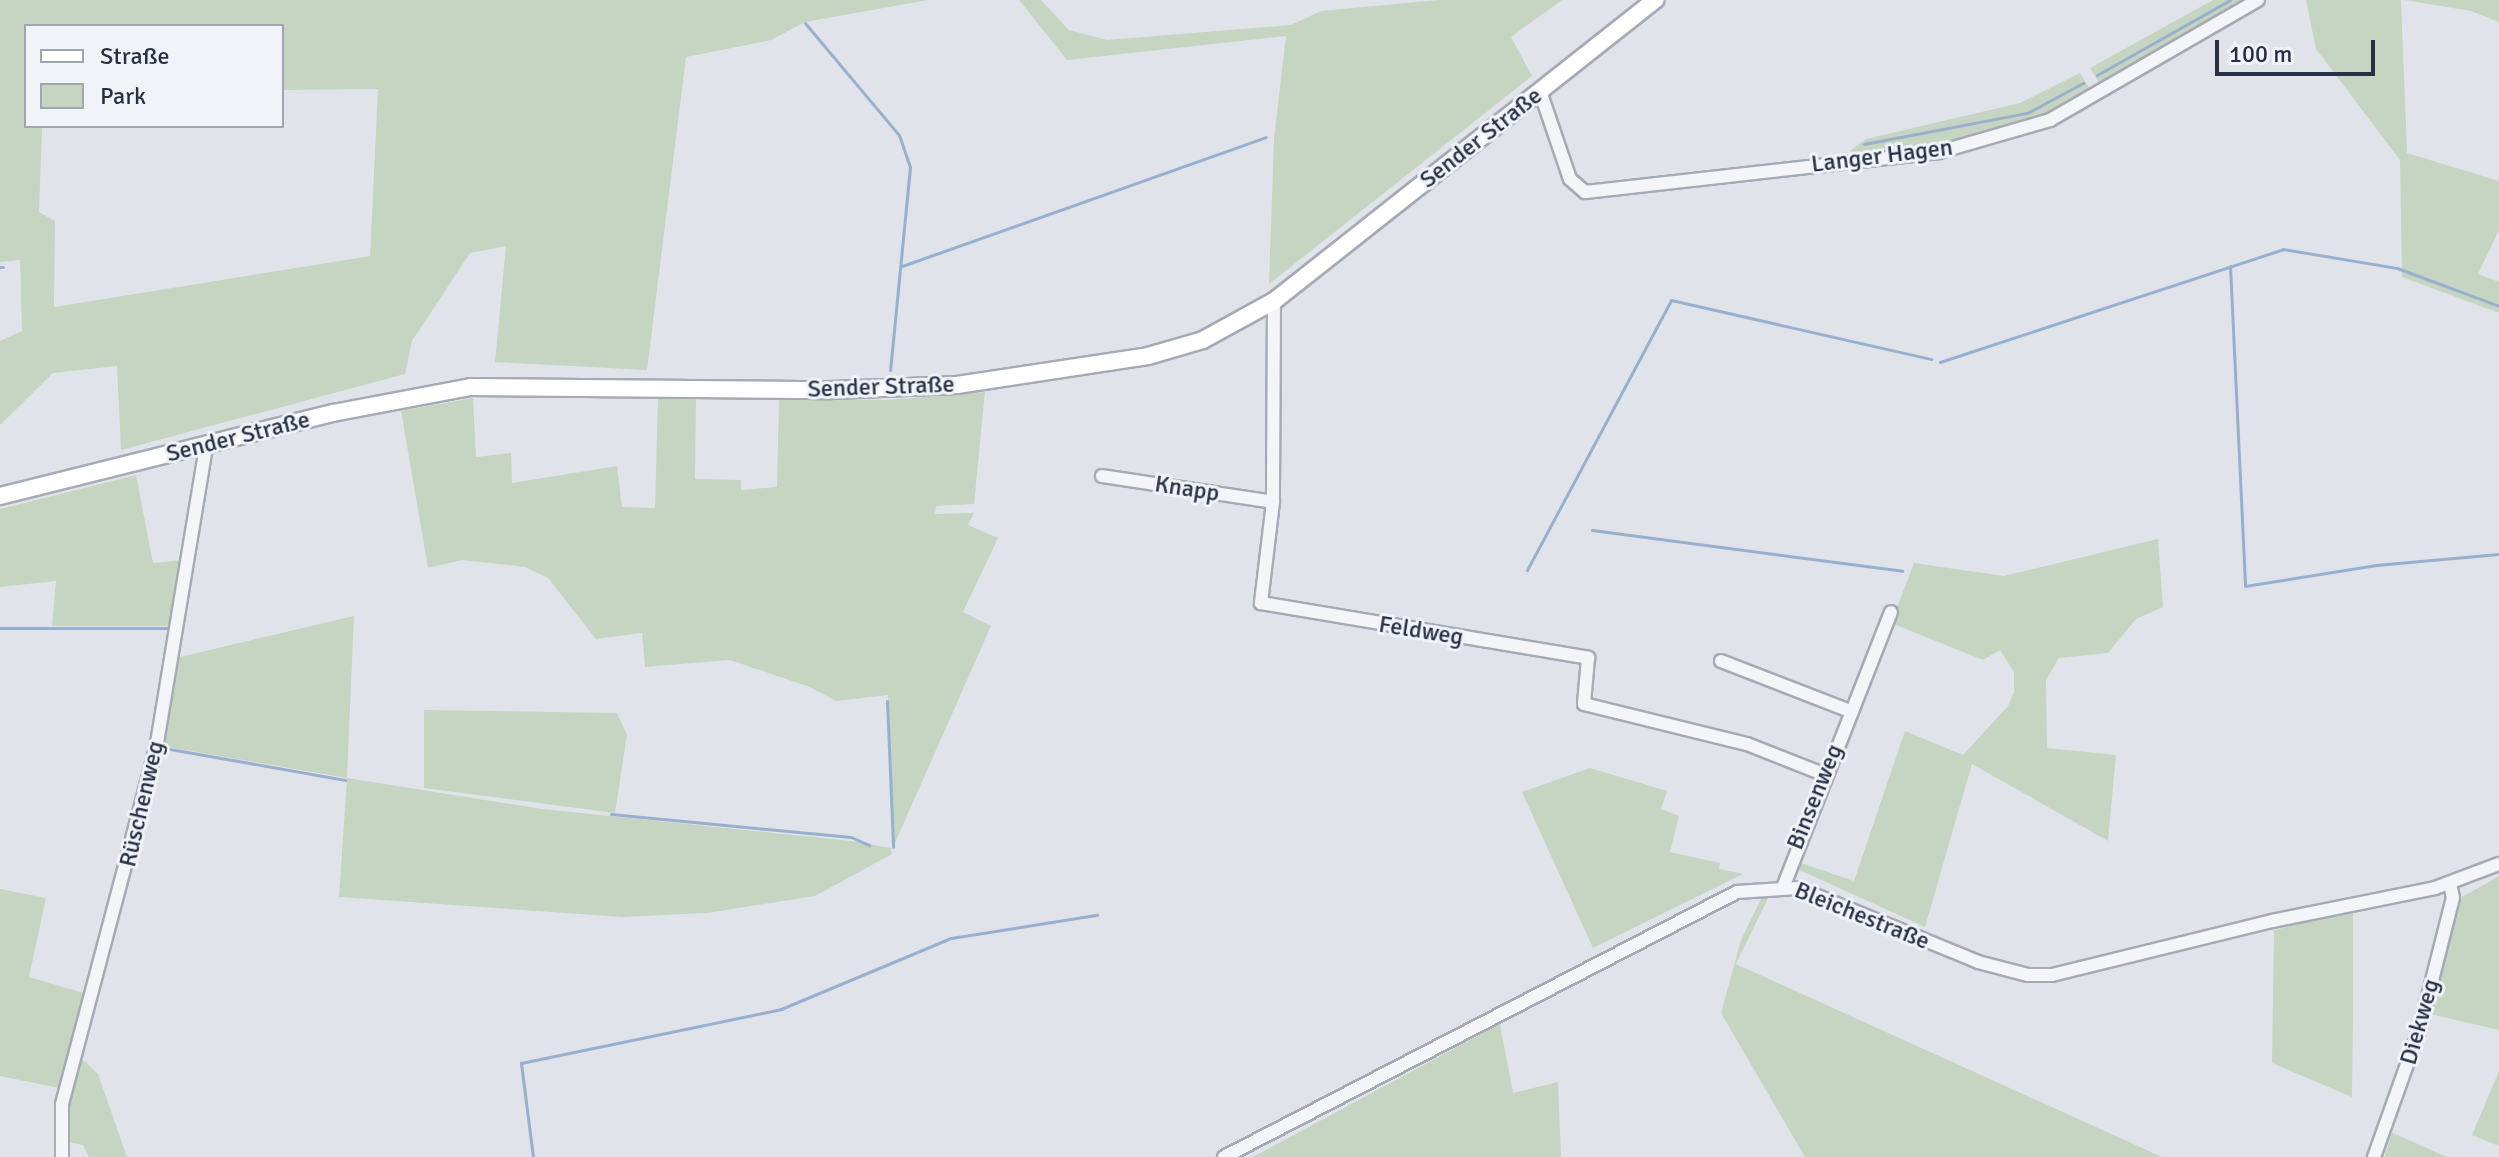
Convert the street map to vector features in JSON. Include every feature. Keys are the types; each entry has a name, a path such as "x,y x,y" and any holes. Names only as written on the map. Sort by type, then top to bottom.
{"main road":[{"name":"Sender Straße","path":"0,496 333,413 481,386 831,390 1025,377 1148,356 1203,340 1274,301 1655,0"}],"street":[{"name":"Langer Hagen","path":"1540,91 1570,179 1585,192 1939,152 2050,120 2258,0"},
{"name":"Feldweg","path":"1274,301 1273,502 1259,594 1269,607 1588,658 1584,704 1747,744 1823,774"},
{"name":"Rüschenweg","path":"62,1157 62,1104 156,749 206,446"},
{"name":"Knapp","path":"1102,476 1273,502"},
{"name":"Binsenweg","path":"1784,885 1823,774 1891,612"},
{"path":"1721,661 1850,711"},
{"name":"Bleichestraße","path":"1224,1157 1715,900 1784,885 1820,895 1978,962 2028,975 2086,970 2272,921 2450,884 2499,864"},
{"name":"Diekweg","path":"2374,1157 2420,1028 2453,898 2450,884"}],"green space":[{"path":"0,0 928,0 805,22 771,40 686,57 647,370 495,362 506,246 470,253 412,341 405,374 121,450 117,366 53,373 0,425 0,341 22,331 20,260 0,262","holes":["24,24 284,24 284,90 378,89 370,256 54,307 55,221 39,212 42,128 24,128"]},
{"path":"1019,0 1041,0 1069,30 1107,40 1291,25 1321,11 1438,0 1562,0 1511,37 1532,76 1269,284 1274,138 1286,36 1067,60"},
{"path":"2213,0 2250,0 2101,86 2090,68"},
{"path":"2306,0 2401,0 2407,153 2499,181 2499,230 2478,274 2499,282 2499,313 2402,277 2400,160 2316,49"},
{"path":"2404,0 2499,0 2499,22 2471,11"},
{"path":"2080,73 2091,91 2031,121 1977,138 1856,155 1850,151 1866,139 2020,103"},
{"path":"985,392 974,504 936,506 935,514 974,513 968,525 998,538 963,612 991,626 894,845 888,695 836,701 810,687 730,660 645,667 642,633 596,639 548,578 525,567 462,560 428,568 401,411 473,398 476,457 511,453 512,483 617,466 622,507 655,508 658,398 696,399 695,479 741,480 741,490 777,487 779,398 887,400"},
{"path":"136,475 153,563 183,560 173,626 52,626 56,581 0,587 0,509"},
{"path":"2158,539 2163,607 2136,619 2108,653 2059,658 2046,680 2047,748 2116,755 2108,841 1972,764 1925,927 1795,868 1795,861 1854,881 1905,731 1963,755 2008,706 2014,692 2014,672 2000,650 1983,660 1891,623 1914,563 2004,576"},
{"path":"354,616 347,778 162,746 176,658"},
{"path":"424,710 617,713 627,735 615,813 424,788"},
{"path":"1590,768 1667,791 1661,809 1679,816 1670,852 1720,863 1719,869 1743,874 1593,948 1522,792"},
{"path":"347,778 542,809 851,841 891,848 892,854 815,896 707,913 623,917 339,897"},
{"path":"2499,876 2499,1030 2430,1014 2462,897"},
{"path":"0,889 46,898 29,977 84,993 59,1088 0,1076"},
{"path":"1763,895 1769,896 1736,964 2162,1157 1805,1157 1721,1013 1741,940"},
{"path":"2353,911 2352,1097 2272,1063 2274,930"},
{"path":"1500,1024 1513,1093 1558,1082 1561,1157 1253,1157"},
{"path":"79,1056 98,1074 127,1157 89,1157 83,1145 64,1141 65,1103"},
{"path":"2499,1071 2499,1146 2472,1135"},
{"path":"2393,1133 2447,1157 2384,1157"}],"waterway":[{"path":"2097,75 2230,0"},
{"path":"805,23 899,135 910,167 890,370"},
{"path":"1864,144 2027,113 2083,83"},
{"path":"902,266 1266,137"},
{"path":"1940,362 2283,249 2397,268 2499,306"},
{"path":"2230,266 2245,586 2376,565 2499,554"},
{"path":"1527,570 1671,300 1931,359"},
{"path":"1592,530 1902,571"},
{"path":"0,628 172,628"},
{"path":"887,701 893,847"},
{"path":"164,748 345,780"},
{"path":"611,814 851,837 869,845"},
{"path":"533,1157 521,1063 781,1009 951,938 1097,915"}]}
